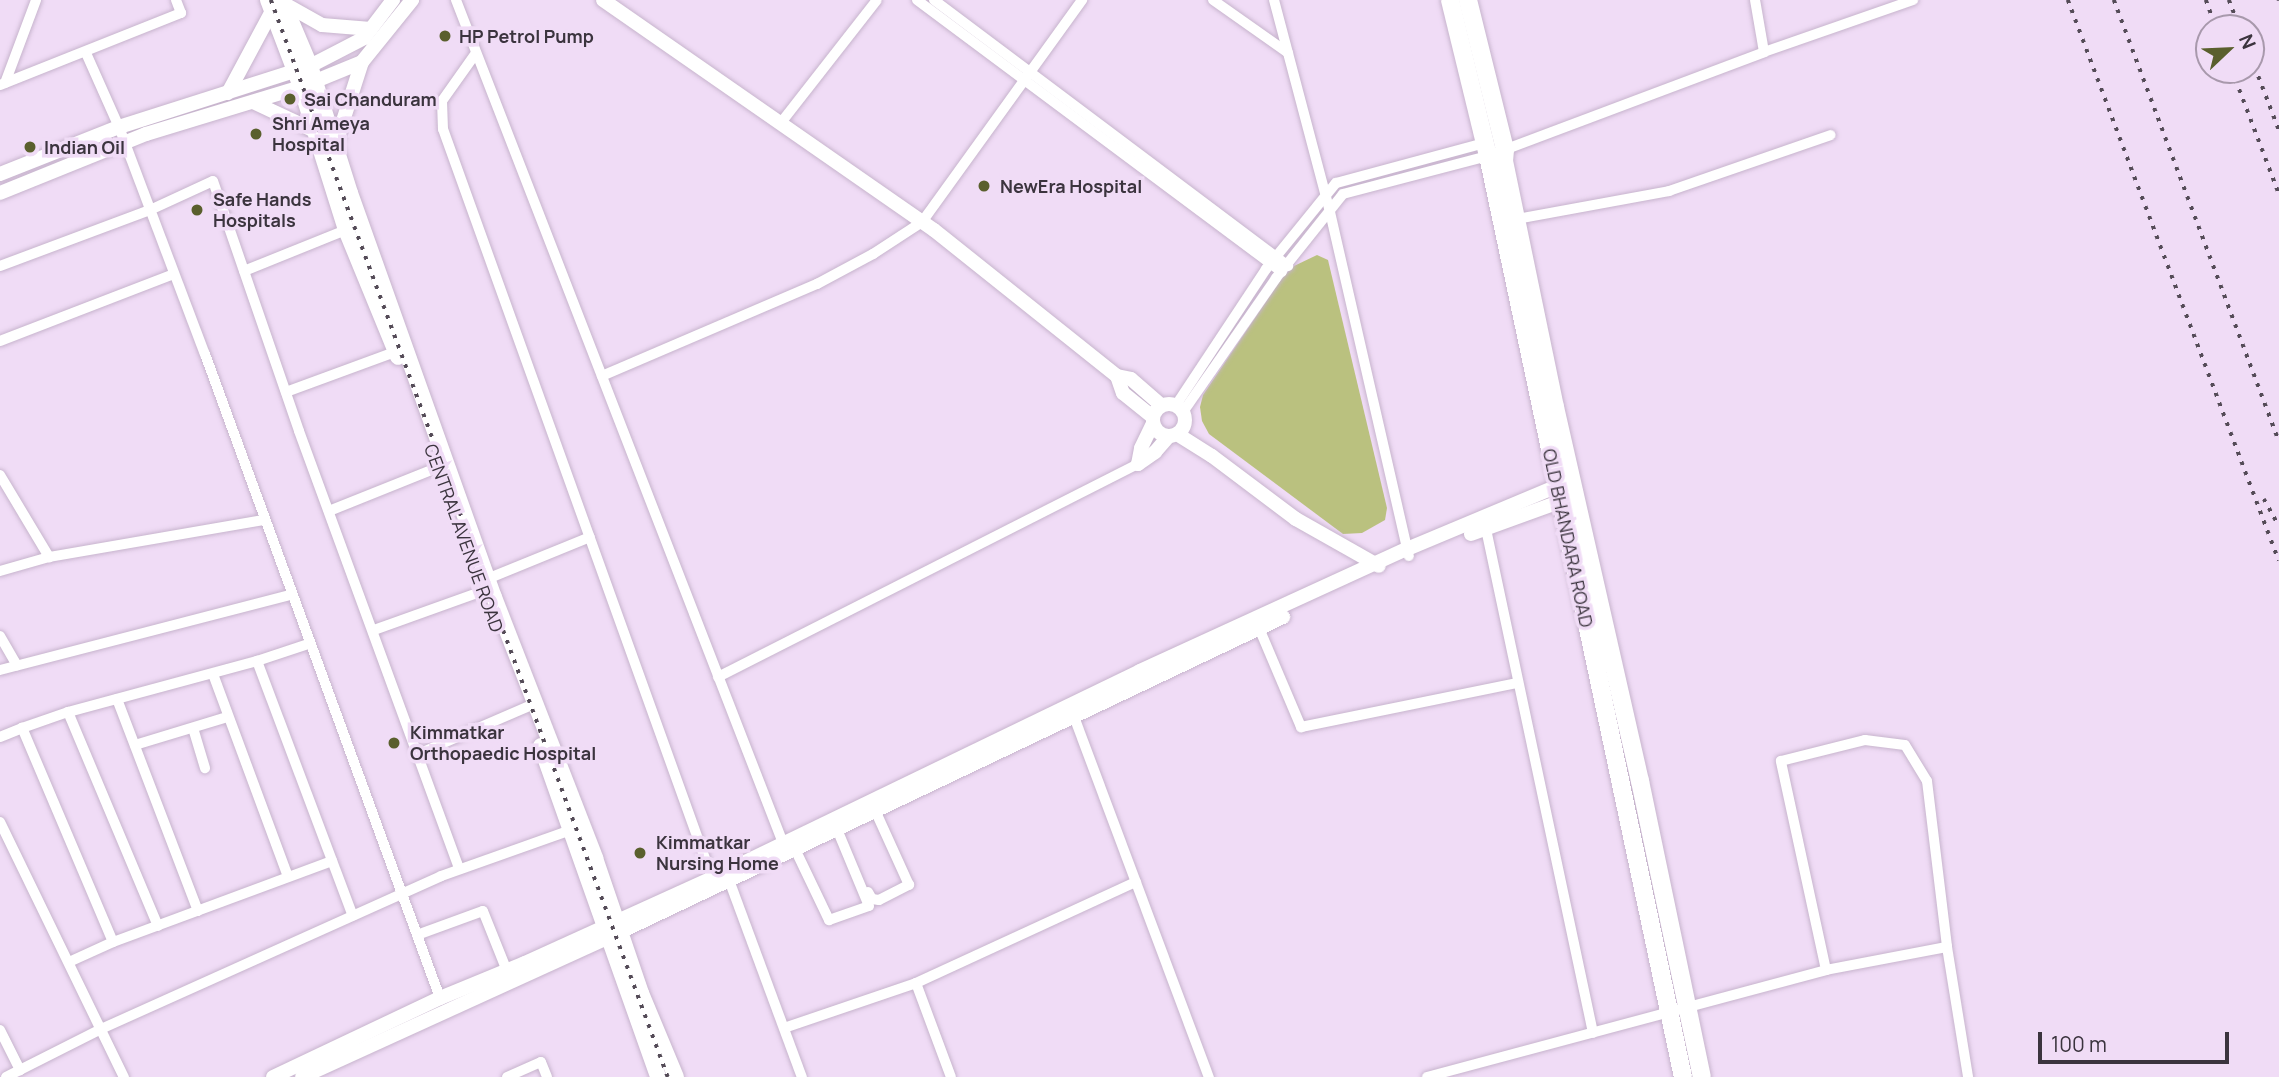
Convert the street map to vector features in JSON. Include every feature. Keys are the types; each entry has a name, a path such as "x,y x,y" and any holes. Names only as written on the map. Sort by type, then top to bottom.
{"highway":[{"name":"OLD BHANDARA ROAD","path":"1450,0 1495,147 1677,1010 1684,1077"},
{"path":"1468,0 1495,147 1517,219 1566,491"},
{"path":"1677,1010 1702,1077"}],"main road":[{"path":"0,192 125,143 253,102 305,77 364,38 393,0"},
{"path":"335,146 362,62 412,0"},
{"path":"603,0 922,222 1117,376 1131,379 1170,419 1212,456 1296,519 1379,566"},
{"path":"277,3 322,25 371,29"},
{"path":"277,3 335,146 485,585 614,928 676,1077"},
{"path":"228,93 277,3"},
{"path":"0,174 119,127 228,93 362,62"},
{"name":"CENTRAL AVENUE ROAD","path":"305,77 315,131 346,230 485,585 571,830 614,928 658,1077"},
{"path":"253,102 315,131"},
{"path":"1138,464 1155,452 1170,419"},
{"path":"1138,464 1141,448 1170,419"},
{"path":"1408,553 1486,529 1566,491"},
{"path":"273,1077 440,998 729,880 788,848 1379,566 1488,517 1566,491"},
{"path":"302,1077 614,928 712,878 876,810 1072,711 1259,628 1379,566"}],"street":[{"path":"3,84 36,0"},
{"path":"3,84 181,13 176,0"},
{"path":"456,0 718,677 788,848 829,920 869,906 840,827"},
{"path":"780,124 877,0"},
{"path":"918,0 1285,269"},
{"path":"934,0 1032,71 1273,260"},
{"path":"602,376 817,284 873,254 922,222 1082,0"},
{"path":"1213,0 1288,53"},
{"path":"1274,0 1330,212 1408,553"},
{"path":"1755,0 1764,52"},
{"path":"1170,419 1343,194 1495,147 1913,0"},
{"path":"86,53 125,143 440,998"},
{"path":"476,53 442,101 443,129 712,878"},
{"path":"1517,219 1670,191 1831,135"},
{"path":"1170,419 1273,260 1336,183 1495,147"},
{"path":"0,266 149,211 213,181 286,392 459,869"},
{"path":"244,271 346,230"},
{"path":"0,341 174,274"},
{"path":"286,392 396,352"},
{"path":"718,677 1138,464"},
{"path":"329,511 439,467"},
{"path":"0,475 49,557"},
{"path":"0,571 49,557 263,520"},
{"path":"1486,529 1593,1033"},
{"path":"373,630 485,585 590,537"},
{"path":"0,670 291,595"},
{"path":"1259,628 1301,727 1518,683"},
{"path":"0,636 17,666"},
{"path":"0,737 68,712 213,674 308,644"},
{"path":"257,661 353,916"},
{"path":"213,674 288,877"},
{"path":"117,699 198,911"},
{"path":"418,754 527,707"},
{"path":"1072,711 1209,1077"},
{"path":"68,712 158,926"},
{"path":"135,746 227,717"},
{"path":"22,728 113,942"},
{"path":"193,728 205,768"},
{"path":"1826,970 1782,761 1865,740 1905,745 1927,781 1947,947 1968,1077"},
{"path":"840,827 872,899 879,900 907,889 909,882 876,810"},
{"path":"0,822 124,1077"},
{"path":"6,1077 101,1029 459,869 571,830"},
{"path":"68,962 113,942 332,861"},
{"path":"729,880 802,1077"},
{"path":"784,1028 916,982 1136,882"},
{"path":"417,935 483,911 508,971"},
{"path":"1427,1077 1464,1072 1593,1033 1826,970 1947,947"},
{"path":"916,982 951,1077"},
{"path":"0,1030 20,1070"},
{"path":"507,1077 541,1062 547,1077"}],"green space":[{"path":"1317,255 1328,260 1387,508 1385,520 1362,533 1343,534 1209,434 1202,421 1200,407 1203,395 1282,278 1294,266"}],"railway":[{"path":"271,0 668,1077"},
{"path":"2068,0 2279,561"},
{"path":"2114,0 2279,442"},
{"path":"2206,0 2211,14"},
{"path":"2229,0 2234,14"},
{"path":"2237,84 2279,194"},
{"path":"2261,84 2279,130"},
{"path":"2264,499 2279,526"}],"place":[{"name":"HP Petrol Pump","path":"445,36"},
{"name":"Sai Chanduram","path":"290,99"},
{"name":"Shri Ameya Hospital","path":"256,134"},
{"name":"Indian Oil","path":"30,147"},
{"name":"NewEra Hospital","path":"984,186"},
{"name":"Safe Hands Hospitals","path":"197,210"},
{"name":"Kimmatkar Orthopaedic Hospital","path":"394,743"},
{"name":"Kimmatkar Nursing Home","path":"640,853"}]}
